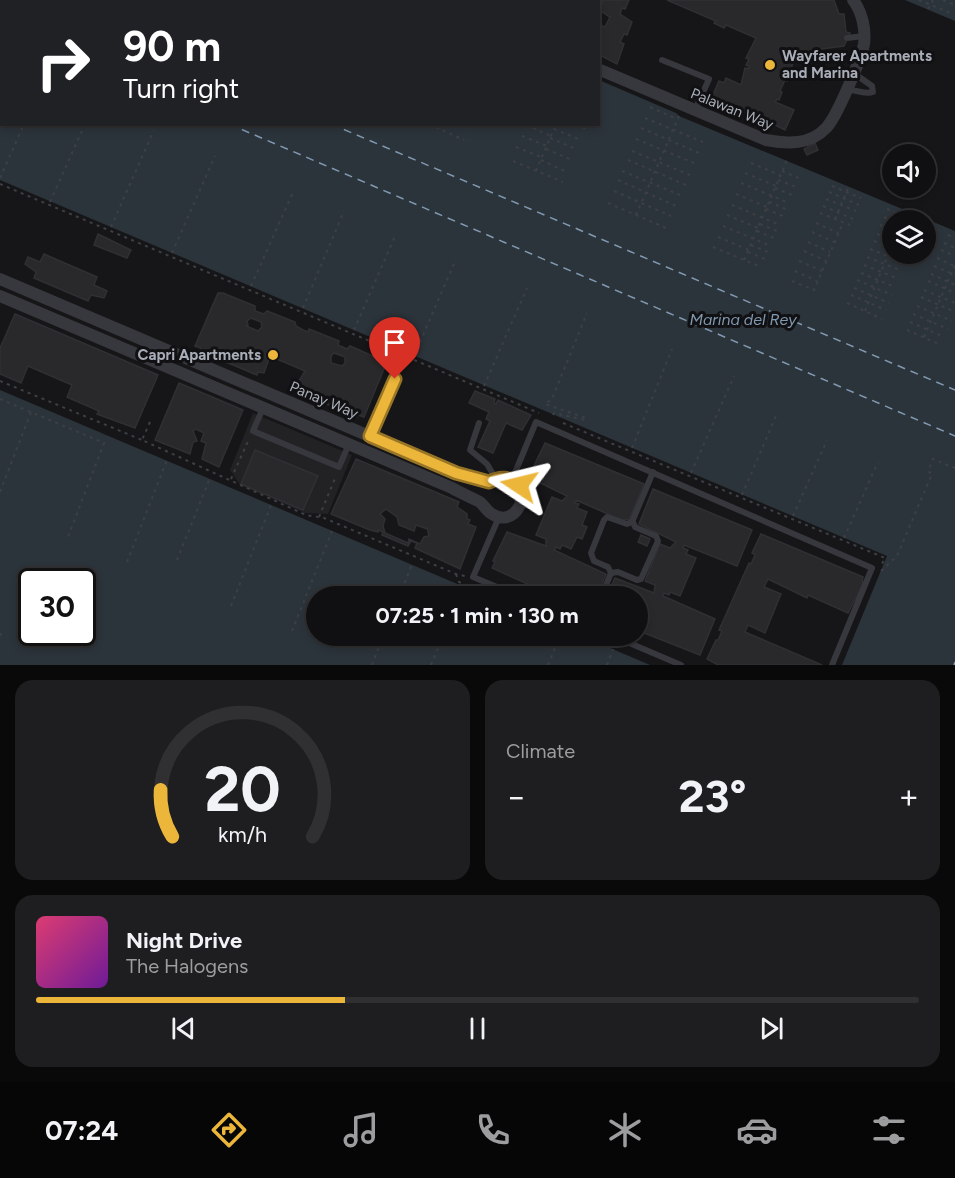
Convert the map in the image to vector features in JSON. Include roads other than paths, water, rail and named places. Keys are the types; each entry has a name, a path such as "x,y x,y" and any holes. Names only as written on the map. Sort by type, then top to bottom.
{"street":[{"name":"Palawan Way","path":"600,70 766,140 787,144 809,140 826,128 864,44 860,9 853,0"},
{"name":"Panay Way","path":"0,279 456,473 489,482 496,478 512,480"},
{"name":"Panay Way","path":"0,296 472,498 482,503 491,514 499,517"},
{"path":"499,517 512,515 520,508 523,501 519,485 512,480"}],"lane":[{"path":"847,38 864,36"},
{"path":"662,60 709,79 695,111"},
{"path":"845,90 854,89 869,94 873,92 872,86 857,78 853,71"},
{"path":"370,436 395,379"},
{"path":"263,408 253,430 339,467 349,444"},
{"path":"512,480 536,422 872,567 832,665"},
{"path":"479,423 470,450 487,464 496,478"},
{"path":"611,573 618,572 637,580 641,579 658,541 656,536 634,527 633,522 653,472"},
{"path":"495,586 474,577 499,517"},
{"path":"606,586 611,573 608,567 594,561 591,553 604,520 607,517 627,524 633,522"},
{"path":"636,646 681,665"}],"water":[{"path":"905,0 955,0 955,21"},
{"name":"Marina del Rey","path":"600,80 679,116 905,210 882,210 882,264 936,264 936,223 955,231 955,665 842,665 887,556 0,180 0,126 600,126"},
{"path":"0,390 462,586 306,586 306,646 605,646 650,665 0,665"}],"place":[{"name":"Wayfarer Apartments and Marina","path":"770,65"},
{"name":"Capri Apartments","path":"273,355"}]}
